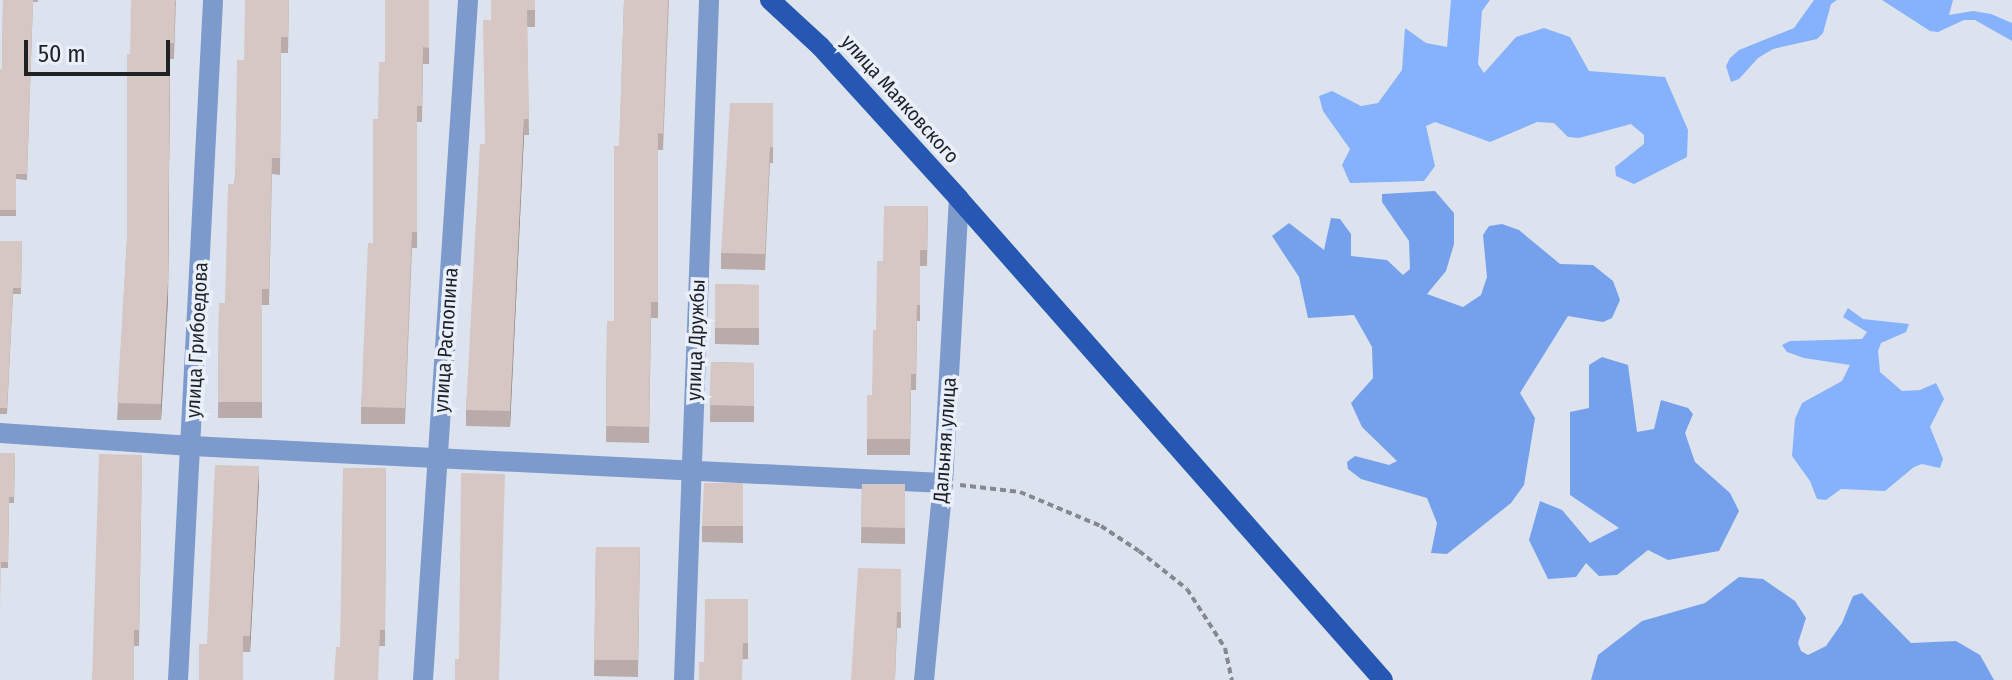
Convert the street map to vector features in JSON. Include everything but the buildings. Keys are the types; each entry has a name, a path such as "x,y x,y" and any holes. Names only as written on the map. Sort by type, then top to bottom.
{"main road":[{"name":"улица Маяковского","path":"770,0 820,46 959,199 1383,680"}],"street":[{"name":"улица Грибоедова","path":"178,680 213,0"},
{"name":"улица Распопина","path":"423,680 468,0"},
{"name":"улица Дружбы","path":"684,680 709,0"},
{"name":"Дальняя улица","path":"924,680 943,483 959,199"},
{"path":"0,433 192,446 690,468 943,483"}],"path":[{"path":"943,483 1020,492 1101,526 1139,551 1187,589 1225,648 1232,680"}],"shaded area":[{"path":"1451,0 1490,0 1482,11 1478,64 1484,73 1516,37 1544,28 1570,37 1589,71 1665,77 1688,130 1687,157 1634,184 1616,176 1615,167 1644,144 1644,135 1631,124 1579,138 1568,137 1554,123 1537,122 1490,142 1435,122 1426,126 1435,166 1424,181 1350,183 1342,165 1350,149 1323,111 1319,96 1332,91 1361,106 1378,103 1402,70 1405,28 1426,43 1447,47"},
{"path":"1814,0 1837,0 1831,4 1823,33 1817,39 1773,49 1758,58 1739,79 1731,82 1726,66 1730,58 1739,50 1794,28"},
{"path":"1882,0 1953,0 1949,15 1973,11 1991,14 2012,23 2012,41 1975,20 1964,20 1938,32 1930,31"},
{"path":"1435,191 1454,213 1454,244 1446,271 1427,294 1463,307 1481,295 1487,277 1483,235 1489,226 1502,224 1519,230 1560,264 1593,265 1613,281 1620,300 1612,318 1603,322 1568,316 1520,393 1535,418 1524,485 1511,503 1447,554 1431,553 1437,523 1427,498 1361,479 1348,469 1347,462 1355,456 1389,465 1397,461 1362,427 1351,403 1373,378 1372,347 1354,315 1308,318 1299,277 1272,236 1289,223 1324,250 1331,218 1340,219 1351,234 1351,256 1387,260 1403,275 1410,269 1409,241 1382,202 1382,194"},
{"path":"1848,308 1863,319 1909,324 1906,332 1881,343 1878,351 1880,372 1902,391 1920,390 1936,383 1944,399 1930,427 1943,459 1940,468 1922,464 1914,467 1885,491 1841,489 1826,500 1817,499 1810,481 1792,456 1795,419 1802,403 1842,381 1850,365 1804,358 1787,352 1782,345 1790,341 1862,339 1867,332 1843,317"},
{"path":"1602,357 1628,365 1637,432 1654,429 1661,400 1688,408 1693,414 1685,433 1695,462 1730,493 1739,511 1719,551 1668,560 1648,550 1617,575 1599,576 1586,563 1576,577 1548,579 1529,540 1540,501 1562,510 1590,543 1619,528 1570,495 1570,412 1589,408 1589,365"},
{"path":"1739,577 1763,579 1795,601 1806,618 1798,643 1801,651 1808,655 1826,646 1842,623 1853,596 1862,593 1911,643 1956,641 1980,655 1994,680 1591,680 1598,655 1642,621 1705,603"}]}
